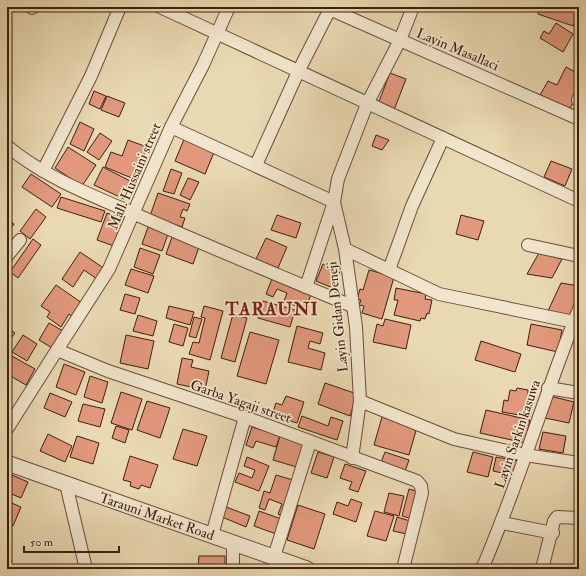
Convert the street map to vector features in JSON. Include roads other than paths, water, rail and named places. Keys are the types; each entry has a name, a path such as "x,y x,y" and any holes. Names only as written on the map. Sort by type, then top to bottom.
{"street":[{"path":"43,171 91,76 120,7"},
{"path":"160,7 367,104 579,200"},
{"name":"Mall. Hussaini street","path":"57,350 109,269 171,127 229,7"},
{"path":"306,287 334,202 338,179 367,104 400,40 413,7"},
{"path":"256,165 329,8"},
{"name":"Layin Masallaci","path":"329,8 579,119"},
{"path":"171,127 334,202"},
{"path":"389,270 412,206 443,138"},
{"path":"7,146 43,171 79,190 352,306"},
{"path":"334,202 344,249"},
{"path":"7,256 20,240"},
{"path":"528,245 579,256"},
{"name":"Layin Gidan Deneji","path":"344,249 439,294 576,322"},
{"name":"Layin Gidan Deneji","path":"344,249 356,327 360,401 352,458"},
{"name":"Layin Sarkin kasuwa","path":"482,569 502,523 548,388 576,322 579,309"},
{"path":"7,429 57,350"},
{"name":"Garba Yagaji street","path":"57,350 108,371 245,417 417,481 421,486 422,492 403,569"},
{"path":"548,388 579,393"},
{"path":"360,401 454,439 526,455 579,462"},
{"path":"212,535 245,417"},
{"path":"274,557 310,442"},
{"name":"Tarauni Market Road","path":"7,463 307,569"},
{"path":"66,484 86,569"},
{"path":"542,569 553,533 554,521 557,517 579,518"},
{"path":"502,523 553,533"},
{"path":"233,542 233,569"}],"district":[{"name":"TARAUNI","path":"272,309"}]}
